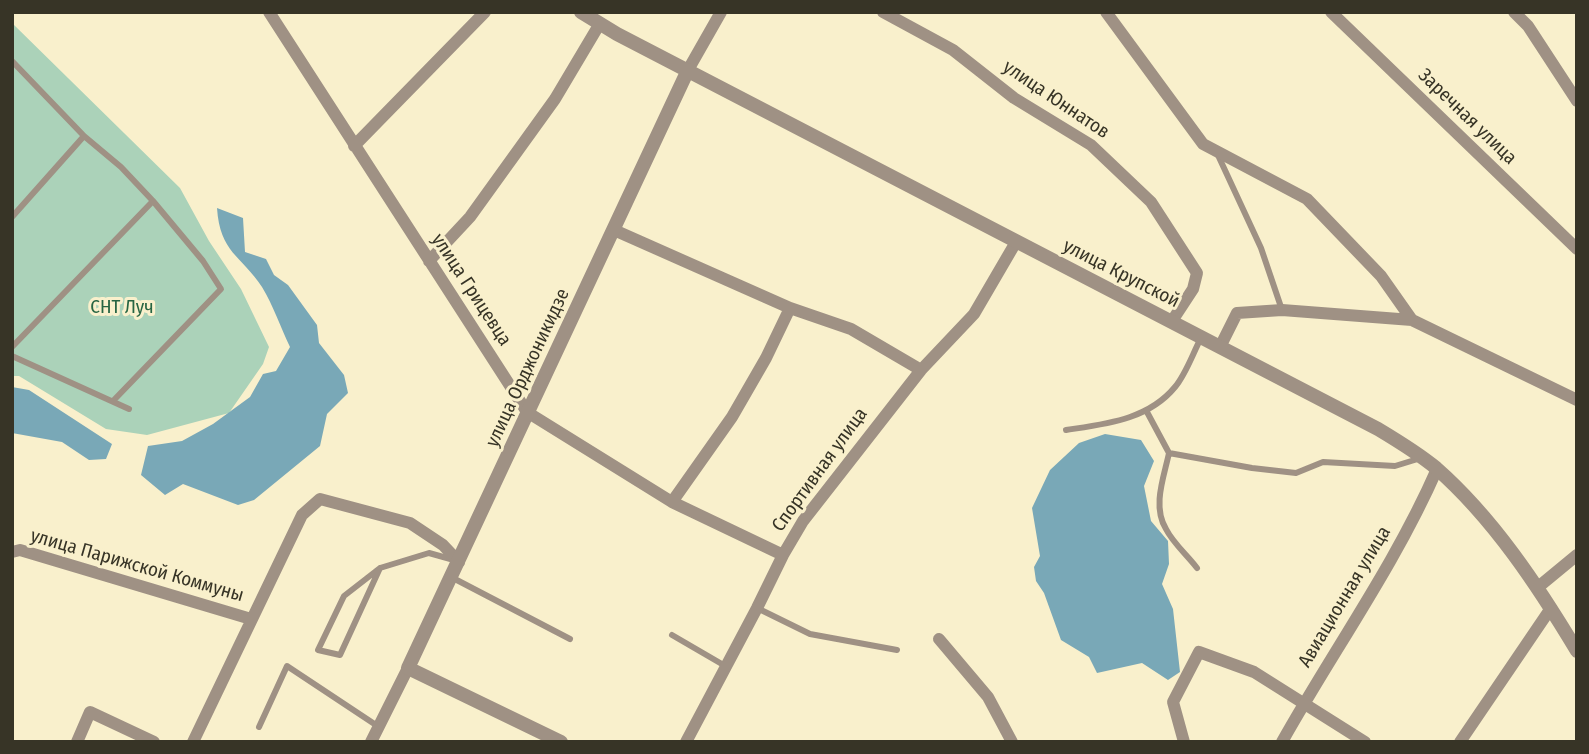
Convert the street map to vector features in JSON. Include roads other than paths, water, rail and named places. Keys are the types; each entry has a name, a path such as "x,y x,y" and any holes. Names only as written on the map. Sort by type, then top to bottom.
{"street":[{"name":"улица Грицевца","path":"269,12 527,412 672,502 783,555"},
{"path":"354,146 485,12"},
{"name":"улица Крупской","path":"580,12 599,25 1378,429 1423,458 1460,491 1537,587 1577,650"},
{"name":"улица Орджоникидзе","path":"371,742 459,562 688,70 721,12"},
{"name":"улица Юннатов","path":"883,12 953,50 1014,98 1091,145 1151,202 1197,273 1193,289 1172,321"},
{"path":"1106,12 1203,144 1307,199 1381,276 1412,320"},
{"name":"Заречная улица","path":"1331,12 1577,249"},
{"path":"1514,12 1528,26 1577,101"},
{"path":"429,261 470,217 547,110 599,25"},
{"path":"614,229 790,308 850,329 921,370"},
{"name":"Спортивная улица","path":"686,742 783,555 803,522 921,370 974,314 1016,242"},
{"path":"672,502 732,417 766,358 790,308"},
{"path":"1220,347 1237,313 1282,310 1412,320 1577,400"},
{"name":"Авиационная улица","path":"1282,742 1408,531 1437,469"},
{"path":"193,742 302,515 320,499 410,523 443,545 459,562"},
{"name":"улица Парижской Коммуны","path":"12,552 20,550 251,620"},
{"path":"1537,587 1577,555"},
{"path":"1460,742 1551,608"},
{"path":"939,639 988,697 1012,742"},
{"path":"1184,742 1173,702 1199,652 1254,672 1302,705 1365,742"},
{"path":"408,668 561,742"},
{"path":"78,742 90,712 154,742"}],"lane":[{"path":"12,61 84,136 121,167 153,201 203,261 221,289 113,401"},
{"path":"12,217 84,136"},
{"path":"1217,151 1261,247 1282,310"},
{"path":"12,346 153,201"},
{"path":"1066,430 1103,424 1147,412 1176,386 1201,337"},
{"path":"12,356 128,409"},
{"path":"1147,412 1169,453 1159,498 1165,529 1198,568"},
{"path":"1169,453 1296,473 1322,462 1395,466 1423,458"},
{"path":"380,568 340,655 318,650 344,596 380,568 429,553 459,562"},
{"path":"451,577 570,639"},
{"path":"757,608 810,634 897,650"},
{"path":"672,635 727,667"},
{"path":"259,727 287,666 379,727"}],"water":[{"path":"217,208 243,218 245,252 266,259 274,275 288,285 317,325 319,343 344,375 348,393 327,414 320,446 254,500 238,505 183,484 165,495 141,475 148,446 182,441 213,424 250,397 263,374 276,371 290,347 262,287 222,235"},
{"path":"12,387 29,390 112,444 106,459 89,460 62,442 12,433"},
{"path":"1105,434 1141,440 1154,461 1144,486 1151,521 1168,541 1169,564 1162,584 1173,609 1180,672 1168,680 1142,663 1097,673 1089,657 1061,640 1044,593 1036,581 1034,567 1040,556 1032,508 1050,470 1079,443"}],"park label":[{"name":"СНТ Луч","path":"122,308"}]}
